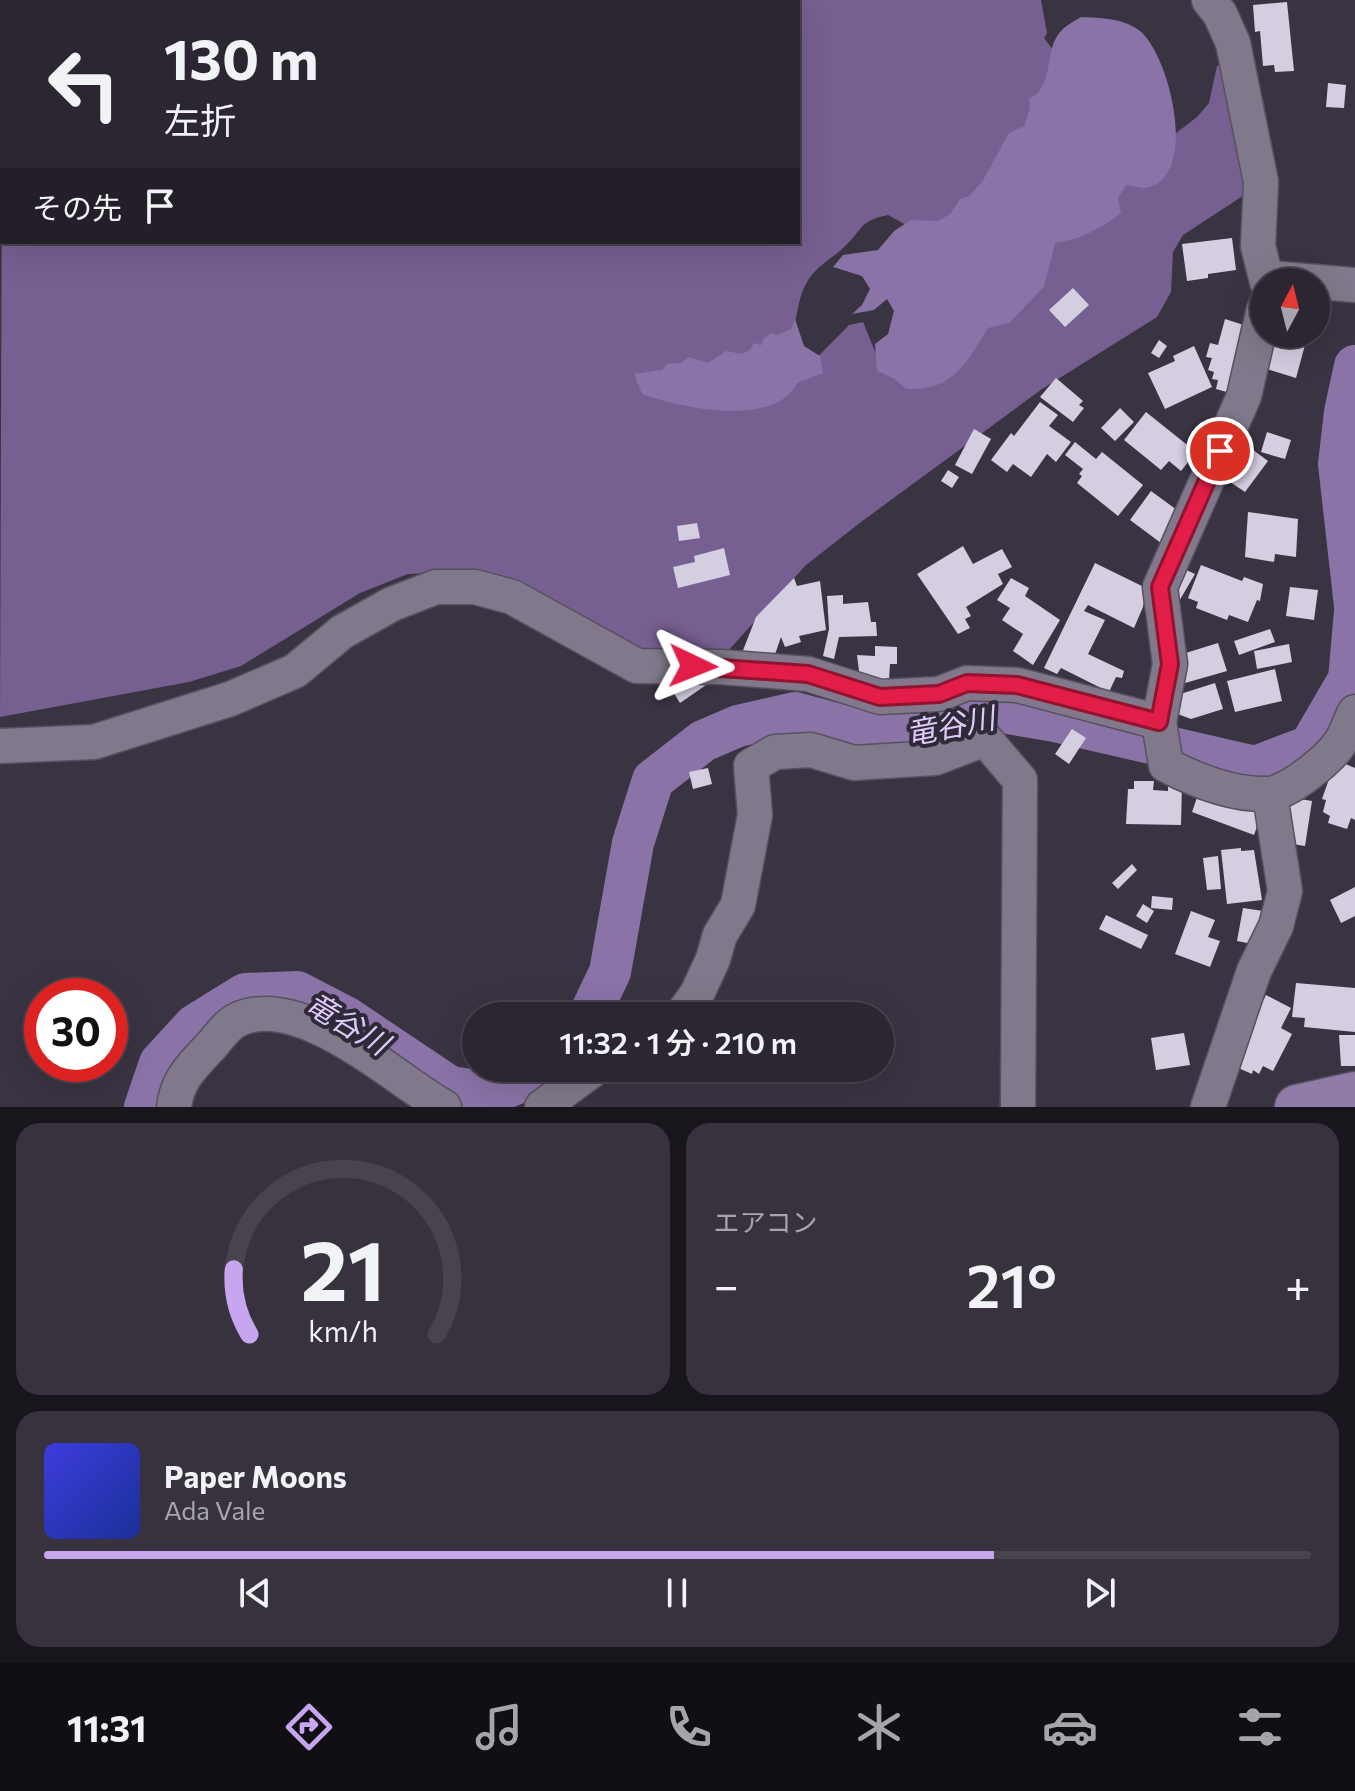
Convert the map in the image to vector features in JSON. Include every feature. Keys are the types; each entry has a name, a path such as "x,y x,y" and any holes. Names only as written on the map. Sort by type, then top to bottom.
{"main road":[{"path":"1297,1107 1355,1094"}],"street":[{"path":"1209,0 1220,14 1233,43 1261,182 1258,246 1262,268"},
{"path":"1330,286 1351,285"},
{"path":"1254,348 1244,396 1160,587 1170,664 1159,722 1166,765 1210,785 1270,795 1322,764 1350,734"},
{"path":"0,746 94,742 230,699 295,671 342,632 392,604 436,587 475,587 512,597 637,666 721,667 808,674 880,697 939,694 967,683 1017,685 1159,722"},
{"path":"691,1002 713,959 720,935 738,905 755,815 751,766 775,752 811,750 854,763 935,758 985,739 1020,780 1018,1107"},
{"path":"1208,1107 1254,971 1276,926 1285,891 1270,795"},
{"path":"174,1107 176,1087 234,1021 252,1015 282,1014 318,1027 444,1107"},
{"path":"542,1107 576,1082"}],"shaded area":[{"path":"800,0 1041,0 1047,33 1044,38 1059,58 1039,119 980,203 928,237 888,215 871,220 815,271 802,292 799,304 788,387 849,325 863,322 881,366 1046,232 1197,117 1209,103 1217,66 1227,61 1252,190 1183,235 1173,252 1171,292 1157,317 1042,389 861,522 806,565 726,653 648,653 458,572 408,574 360,593 241,666 189,682 0,717 2,244 800,244"},
{"path":"1081,17 1127,23 1140,31 1151,44 1169,89 1175,116 1176,142 1172,164 1161,180 1144,188 1126,185 1118,198 1121,213 1114,219 1081,237 1055,243 1044,287 1009,323 988,328 956,373 936,385 906,389 895,379 877,371 875,344 888,334 894,311 887,299 874,310 852,314 862,305 870,289 862,276 833,267 843,255 878,250 894,231 911,220 938,221 950,214 960,199 969,196 982,182 1009,133 1024,126 1030,108 1029,99 1042,87 1056,38 1064,28"},
{"path":"795,319 804,346 820,356 823,373 797,383 786,397 769,406 749,410 702,409 642,394 634,374 662,370 667,364 681,363 688,357 708,363 726,351 742,354 750,350 754,343 762,345 764,338 772,333 777,335 791,329"}],"building":[{"path":"1287,2 1294,71 1275,72 1274,65 1263,66 1260,31 1255,32 1253,5"},
{"path":"1328,83 1346,85 1344,108 1326,107"},
{"path":"1232,238 1236,270 1187,281 1182,244"},
{"path":"1073,288 1089,305 1065,327 1049,310"},
{"path":"1225,319 1250,327 1230,393 1216,389 1218,380 1212,379 1214,372 1208,370 1212,358 1206,357 1210,343 1218,345"},
{"path":"1159,340 1167,346 1159,358 1151,353"},
{"path":"1194,346 1212,387 1165,409 1148,373 1175,361 1173,356"},
{"path":"1273,348 1304,348 1296,378 1267,369"},
{"path":"1056,378 1083,401 1079,405 1084,408 1073,422 1040,397"},
{"path":"1040,402 1058,415 1049,426 1071,442 1056,462 1047,454 1031,477 1013,464 1007,472 991,460"},
{"path":"1120,408 1134,422 1115,441 1101,428"},
{"path":"1146,412 1196,452 1181,471 1169,461 1161,470 1124,440"},
{"path":"974,429 991,439 972,474 955,465"},
{"path":"1267,432 1291,440 1285,459 1261,452"},
{"path":"1241,441 1268,461 1245,492 1221,476"},
{"path":"1075,442 1096,459 1102,452 1143,485 1118,516 1077,483 1083,469 1065,455"},
{"path":"948,470 959,477 952,488 941,481"},
{"path":"1151,491 1177,510 1170,521 1175,525 1161,543 1130,520"},
{"path":"1248,512 1298,519 1296,557 1275,554 1274,562 1245,557"},
{"path":"697,523 700,538 679,541 677,526"},
{"path":"963,546 973,564 1002,549 1012,567 998,574 1003,584 966,607 971,616 965,619 970,628 958,634 917,574"},
{"path":"724,548 730,575 678,588 673,567 695,562 694,556"},
{"path":"1095,563 1146,588 1143,607 1134,628 1088,605 1084,611 1105,620 1088,654 1124,671 1122,678 1116,677 1109,692 1061,668 1057,674 1044,668"},
{"path":"1201,565 1242,581 1244,577 1263,584 1260,601 1257,600 1248,622 1229,615 1227,620 1196,608 1198,602 1188,598"},
{"path":"1180,567 1195,574 1178,603 1166,599"},
{"path":"794,578 797,586 820,581 826,630 799,636 801,642 785,647 781,637 772,663 742,653 756,617"},
{"path":"1011,578 1029,588 1025,596 1060,620 1033,665 1013,651 1023,634 1002,620 1010,608 997,600"},
{"path":"1290,587 1318,590 1314,620 1286,616"},
{"path":"843,595 843,604 868,602 871,622 876,622 877,636 839,637 834,659 823,656 829,629 827,596"},
{"path":"1270,629 1275,642 1239,655 1234,641"},
{"path":"1218,643 1227,671 1185,683 1176,656"},
{"path":"1289,644 1292,662 1257,669 1254,651"},
{"path":"875,646 897,647 897,664 890,664 889,680 860,679 857,655 875,656"},
{"path":"698,669 709,683 680,703 670,687"},
{"path":"1275,669 1282,701 1235,712 1227,681"},
{"path":"1215,683 1223,709 1191,719 1175,713 1177,695"},
{"path":"1072,729 1086,738 1069,764 1055,754"},
{"path":"1331,758 1355,768 1355,820 1351,818 1347,829 1328,823 1330,816 1323,812 1326,800 1322,799 1330,776"},
{"path":"708,768 712,784 693,789 689,772"},
{"path":"1134,781 1154,781 1153,790 1168,791 1168,783 1182,784 1181,825 1126,824 1128,789 1134,789"},
{"path":"1201,786 1262,813 1254,835 1192,812"},
{"path":"1288,797 1312,801 1305,846 1286,843"},
{"path":"1241,848 1241,851 1254,850 1262,900 1227,904 1221,850"},
{"path":"1218,856 1221,889 1207,890 1203,858"},
{"path":"1132,864 1137,870 1118,889 1112,883"},
{"path":"1355,887 1355,916 1341,923 1330,900"},
{"path":"1152,896 1173,898 1172,910 1151,908"},
{"path":"1143,904 1154,911 1147,923 1136,916"},
{"path":"1243,908 1263,911 1257,945 1237,941"},
{"path":"1191,911 1215,920 1208,937 1220,941 1210,967 1175,954"},
{"path":"1106,915 1148,935 1141,949 1099,929"},
{"path":"1296,983 1355,988 1355,1032 1304,1027 1305,1018 1292,1017"},
{"path":"1266,995 1291,1008 1281,1028 1292,1034 1273,1071 1263,1066 1259,1074 1253,1070 1252,1074 1236,1067 1251,1037 1241,1032 1259,996 1264,999"},
{"path":"1184,1033 1190,1065 1156,1070 1151,1038"},
{"path":"1339,1035 1355,1035 1355,1066 1341,1066"}],"waterway":[{"name":"竜谷川","path":"1355,366 1345,412 1339,464 1355,606"},
{"name":"竜谷川","path":"596,1002 610,972 633,843 653,780 703,741 738,726 795,713 880,736 929,733 1002,712 1055,721 1255,767 1310,746 1349,679 1355,611"},
{"name":"竜谷川","path":"145,1107 160,1063 195,1025 245,994 297,992 347,1018 450,1087 493,1093 520,1082"}],"route":[{"path":"693,666 808,674 880,697 939,694 967,683 1017,685 1159,722 1170,664 1160,587 1220,451"}]}
